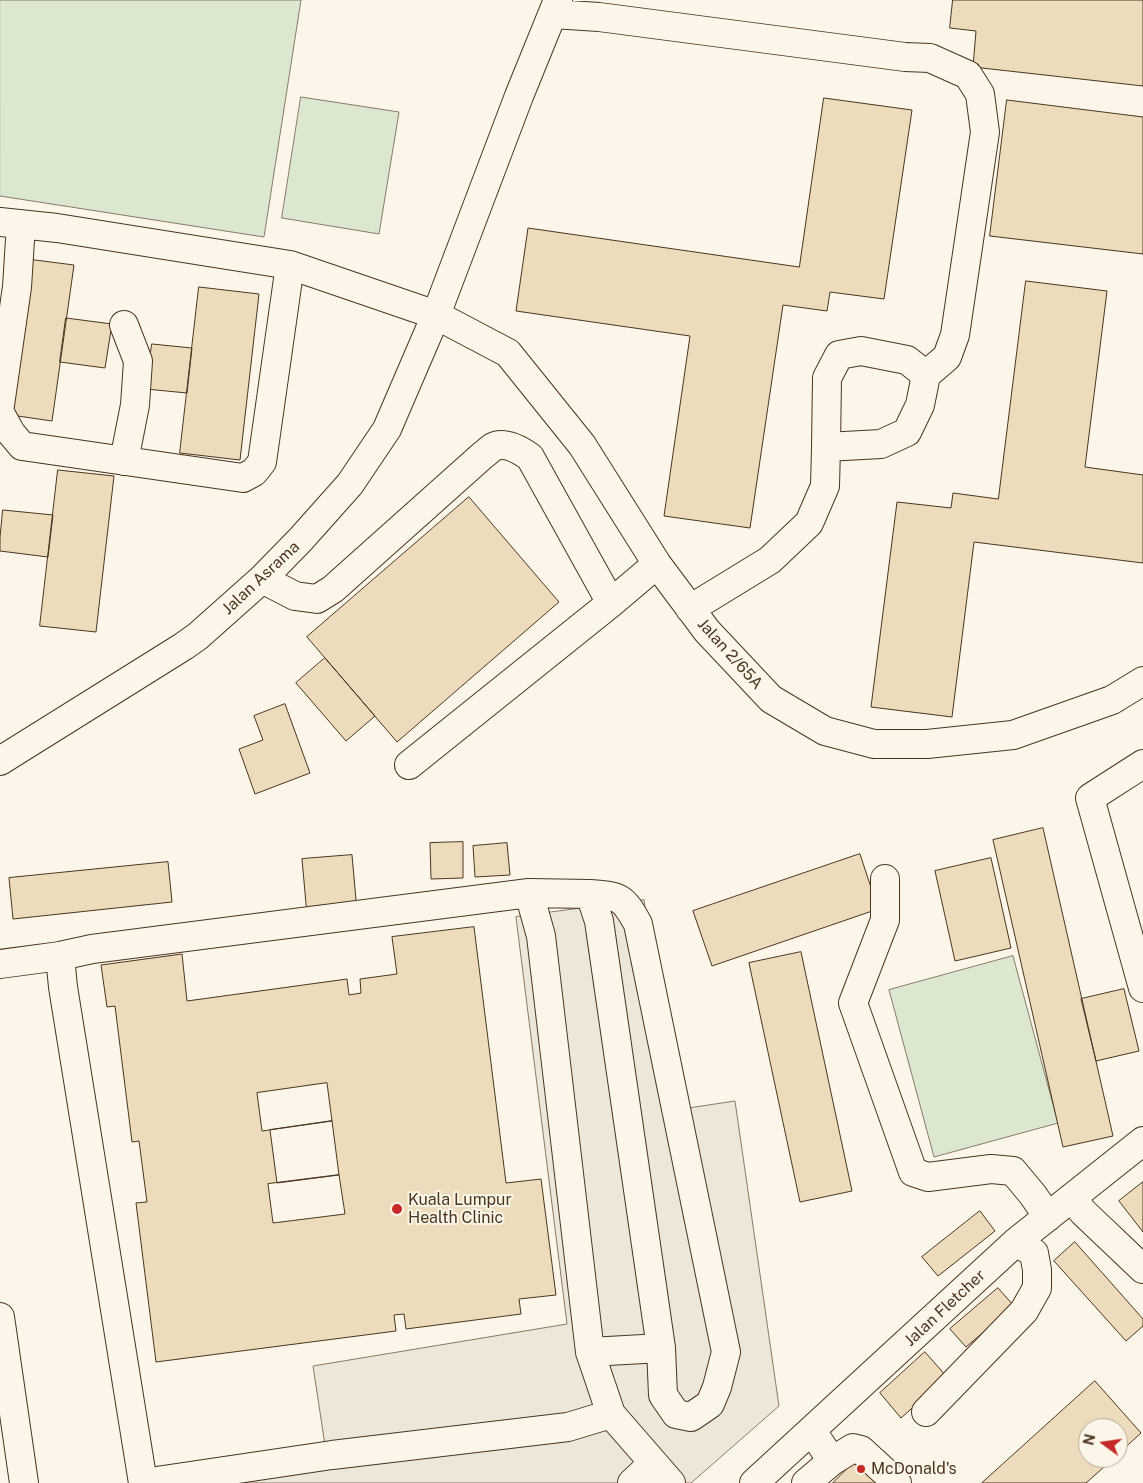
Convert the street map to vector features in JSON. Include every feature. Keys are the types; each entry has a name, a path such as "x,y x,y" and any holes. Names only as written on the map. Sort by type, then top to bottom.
{"street":[{"name":"Jalan Asrama","path":"0,761 198,636 262,579 350,484 387,429 436,315 519,96 555,7"},
{"path":"555,7 608,18 905,57 930,58 968,75 980,94 985,132 984,141 955,335 947,357 926,375 920,405 908,432 881,444 826,447"},
{"name":"Jalan 2/65A","path":"11,223 57,228 290,265 436,315 508,353 582,444 657,564 707,631 771,699 825,731 874,744 927,744 1013,736 1112,700 1143,681"},
{"path":"0,405 9,285 11,223"},
{"path":"0,413 11,433 22,446 243,478 254,472 262,462 290,265"},
{"path":"124,326 138,361 135,405 124,461"},
{"path":"690,609 770,560 809,523 825,486 827,378 839,355 861,351 907,360 926,375"},
{"path":"262,579 295,596 317,599 334,589 483,455 495,446 505,446 517,449 530,456 610,603"},
{"path":"409,765 657,564"},
{"path":"1143,764 1090,798 1143,988"},
{"path":"885,879 885,920 853,1003 913,1172 928,1177 990,1169 1013,1171 1034,1195 1048,1217"},
{"path":"529,893 541,936 590,1352 611,1414 671,1483"},
{"path":"0,964 60,956 92,949 529,893 590,894 613,895 627,904 638,924 726,1352 717,1387 710,1404 691,1417 676,1414 663,1395 661,1348 599,921 590,894"},
{"path":"60,956 63,987 143,1483 332,1455 568,1427 611,1414"},
{"name":"Jalan Fletcher","path":"754,1483 1016,1242 1048,1217 1078,1205 1143,1141"},
{"path":"1143,1162 1078,1205 1143,1270"},
{"path":"926,1412 1024,1311 1037,1288 1037,1270 1034,1253 1016,1242"},
{"path":"0,1317 24,1483"},
{"path":"590,1352 661,1348"},
{"path":"812,1431 832,1461"},
{"path":"806,1483 832,1461 853,1448 861,1450 897,1483"},
{"path":"632,1483 653,1463"}],"green space":[{"path":"0,0 301,0 264,237 0,196"},
{"path":"301,97 399,112 379,234 282,218"},
{"path":"1013,956 1058,1123 934,1157 889,990"}],"shaded area":[{"path":"644,900 675,1110 735,1101 779,1406 691,1483 205,1483 328,1465 313,1366 567,1324 516,917"}],"building":[{"path":"953,0 1143,0 1143,86 973,67 976,31 950,28"},
{"path":"824,98 912,110 884,299 830,292 827,311 783,305 750,528 664,516 690,336 516,311 528,228 799,267"},
{"path":"1007,100 1143,117 1143,254 990,236"},
{"path":"27,259 74,265 52,421 4,414"},
{"path":"1026,281 1107,291 1085,467 1143,475 1143,563 974,542 952,717 871,707 897,502 951,508 953,493 998,499"},
{"path":"199,287 259,294 240,460 180,453"},
{"path":"66,318 112,324 105,368 60,362"},
{"path":"152,344 192,348 187,393 146,389"},
{"path":"58,470 114,476 96,632 40,626"},
{"path":"469,497 559,602 397,742 307,637"},
{"path":"3,510 53,515 48,557 0,551"},
{"path":"325,658 375,716 346,741 296,683"},
{"path":"285,704 310,773 255,794 239,749 263,740 254,716"},
{"path":"1043,828 1113,1136 1063,1147 993,840"},
{"path":"463,842 463,878 431,879 430,843"},
{"path":"507,843 510,875 475,877 473,846"},
{"path":"860,854 878,909 712,966 693,911"},
{"path":"352,855 357,911 307,915 302,859"},
{"path":"991,858 1011,948 955,961 935,871"},
{"path":"168,862 172,902 13,919 9,878"},
{"path":"474,927 506,1183 541,1179 556,1295 519,1299 521,1314 406,1329 404,1314 394,1315 396,1331 156,1362 136,1203 147,1202 139,1141 132,1142 115,1006 107,1007 101,965 182,954 187,1001 347,979 349,995 361,993 360,979 397,974 392,937"},
{"path":"801,952 852,1191 800,1202 749,963"},
{"path":"1124,989 1139,1051 1096,1061 1081,999"},
{"path":"327,1083 332,1121 262,1131 257,1093"},
{"path":"332,1121 339,1175 277,1183 270,1130"},
{"path":"339,1175 345,1214 273,1223 268,1184"},
{"path":"1143,1182 1143,1232 1119,1201"},
{"path":"980,1211 995,1231 938,1276 922,1257"},
{"path":"1075,1242 1143,1319 1143,1326 1126,1341 1054,1261"},
{"path":"998,1288 1014,1306 966,1347 950,1329"},
{"path":"925,1352 947,1377 901,1418 880,1393"},
{"path":"1095,1381 1128,1418 1078,1418 1078,1468 1103,1468 1086,1483 982,1483"},
{"path":"1128,1418 1141,1433 1128,1445"},
{"name":"McDonald's","path":"861,1455 889,1483 833,1483"}],"place":[{"name":"Kuala Lumpur Health Clinic","path":"397,1209"},
{"name":"McDonald's","path":"861,1469"}]}
